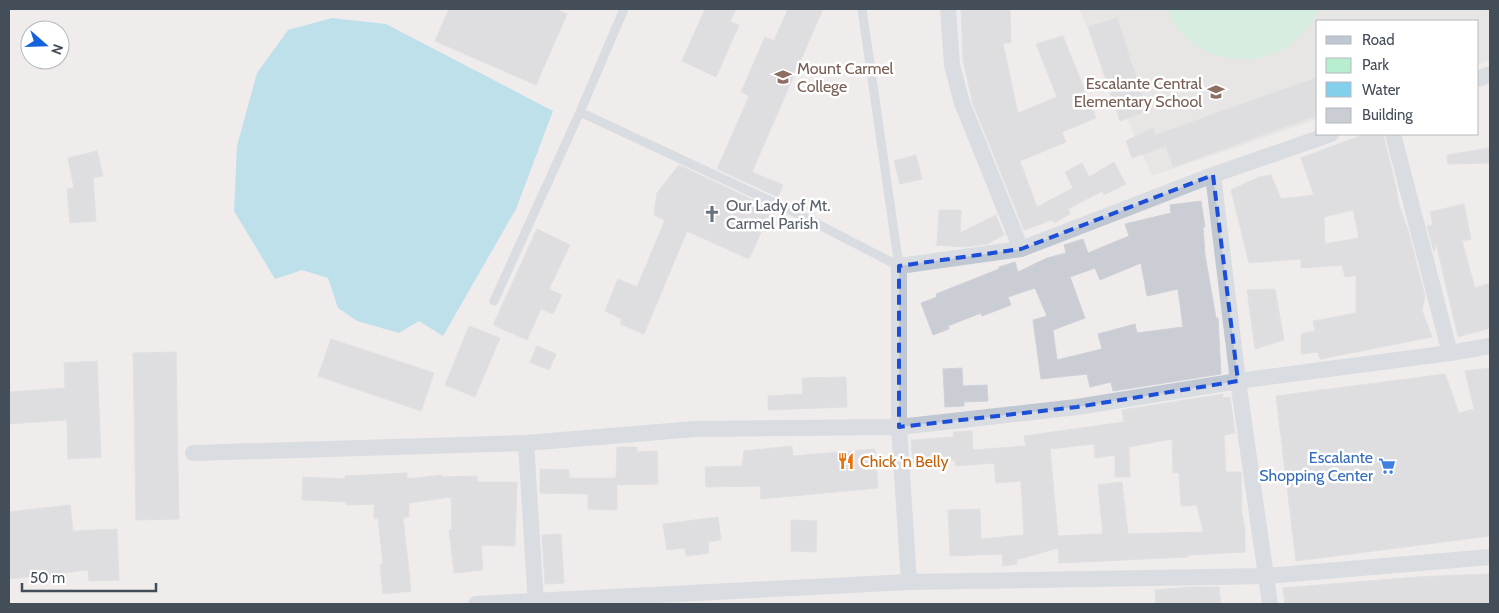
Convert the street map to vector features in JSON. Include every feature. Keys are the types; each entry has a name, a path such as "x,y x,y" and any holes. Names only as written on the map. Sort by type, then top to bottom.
{"street":[{"path":"948,9 952,65 962,103 1021,249"},
{"path":"909,582 899,427 899,266 1021,249 1213,175 1327,135"},
{"path":"1393,135 1450,353"},
{"path":"1213,175 1238,381 1270,604"},
{"path":"193,452 526,443 696,429 899,427 1077,407 1238,381 1490,346"},
{"path":"526,443 536,603"},
{"path":"476,604 536,603 909,582 1267,576 1490,557"}],"lane":[{"path":"494,301 580,112 624,9"},
{"path":"862,9 899,266"},
{"path":"580,112 792,211 899,266"}],"highlighted area":[{"path":"1213,175 1238,381 1077,407 899,427 899,266 1021,249"}],"shaded area":[{"name":"Escalante Central Elementary School","path":"1079,9 1490,9 1490,60 1479,64 1479,20 1316,20 1316,120 1152,176"}],"green space":[{"path":"1167,9 1318,9 1315,17 1306,29 1291,44 1272,54 1252,59 1231,58 1211,53 1193,43 1178,28"}],"water":[{"path":"332,18 386,24 553,111 516,209 443,336 419,321 399,333 357,321 338,308 328,278 302,270 275,279 234,211 237,146 257,73 288,30"}],"building":[{"path":"449,9 555,9 567,14 536,85 435,41"},
{"path":"705,9 736,9 730,22 739,25 716,77 682,61"},
{"path":"788,9 823,9 752,172 783,185 778,197 717,169 749,96 741,92 765,37 774,41"},
{"path":"961,9 1010,9 1011,43 1003,43 1018,113 1057,97 1036,44 1063,36 1096,118 1062,132 1066,142 1020,161 1037,207 1073,188 1065,172 1082,163 1089,177 1114,162 1126,184 1104,195 1102,191 1068,209 1070,214 1054,223 1052,220 1024,230 973,104 963,61"},
{"path":"1117,18 1147,111 1120,121 1088,27"},
{"path":"1316,78 1316,116 1173,167 1166,146 1132,158 1126,141 1153,128 1155,135"},
{"path":"1362,135 1383,135 1399,205 1408,230 1425,296 1422,310 1432,337 1320,359 1318,352 1301,354 1301,334 1315,331 1313,321 1356,313 1356,275 1345,277 1342,265 1301,268 1301,259 1249,263 1231,190 1259,177 1271,175 1281,199 1314,195 1301,158","holes":["1353,210 1359,238 1325,244 1324,217"]},
{"path":"1490,148 1490,163 1448,164 1447,155"},
{"path":"97,151 103,176 93,178 96,221 70,223 67,189 74,188 68,158"},
{"path":"916,155 922,179 900,184 894,161"},
{"path":"679,165 772,209 749,259 687,231 644,334 620,324 622,319 605,311 618,279 637,287 665,220 654,215 657,193"},
{"path":"1201,201 1205,227 1203,227 1205,255 1216,318 1218,318 1221,374 1113,391 1111,382 1090,387 1087,374 1041,379 1033,320 1047,316 1035,288 1008,297 1011,305 982,316 981,313 948,326 949,329 933,335 921,303 937,297 936,294 1015,262 1018,272 1047,258 1066,253 1064,245 1083,239 1088,253 1129,236 1125,224 1171,213 1170,205","holes":["1141,263 1147,296 1178,289 1183,327 1137,333 1135,324 1098,334 1102,349 1057,360 1053,330 1085,318 1070,277 1095,268 1100,280"]},
{"path":"1464,204 1471,239 1462,241 1475,288 1490,283 1490,328 1458,337 1436,243 1434,252 1427,226 1433,225 1430,212"},
{"path":"939,210 961,210 960,233 996,215 1004,235 987,244 966,247 935,245 937,244"},
{"path":"537,229 570,245 549,289 562,295 553,314 541,309 527,340 493,325"},
{"path":"1275,289 1284,340 1255,349 1247,290"},
{"path":"469,326 500,338 475,397 445,385"},
{"path":"331,339 434,373 421,411 318,376"},
{"path":"537,346 556,354 549,370 530,362"},
{"path":"176,352 179,519 136,520 133,353"},
{"path":"97,361 101,457 68,459 67,420 9,424 9,392 65,388 64,363"},
{"path":"962,368 963,386 987,385 988,401 964,402 964,406 945,407 943,369"},
{"name":"Escalante Shopping Center","path":"1490,368 1490,536 1296,561 1276,396 1445,374 1459,413 1474,409 1465,371"},
{"path":"846,377 847,407 768,410 768,396 803,394 802,378"},
{"path":"1223,394 1223,398 1230,397 1235,433 1224,435 1226,472 1241,472 1245,552 1188,555 1188,557 1059,563 1058,548 1016,560 1017,564 1003,566 1002,554 950,556 948,510 980,509 981,539 1024,535 1021,481 996,483 994,463 956,466 955,460 913,464 911,440 954,437 953,432 972,431 973,450 1026,446 1024,436 1124,422 1122,410","holes":["1172,439 1173,473 1179,473 1181,506 1197,505 1203,532 1128,534 1122,482 1098,485 1103,534 1058,536 1050,449 1094,444 1095,458 1115,455 1115,477 1130,477 1129,447"]},
{"path":"792,446 793,456 875,449 878,488 761,499 760,486 706,487 705,467 742,466 744,451"},
{"path":"617,447 637,447 637,452 657,451 658,484 617,485 617,510 588,509 588,494 540,493 540,469 569,470 569,478 616,478"},
{"path":"407,473 407,479 442,475 442,477 477,476 477,482 517,482 515,546 481,545 483,570 454,573 449,530 452,529 451,497 409,503 409,517 403,517 411,591 383,594 380,564 383,564 378,518 374,519 374,504 346,505 346,502 302,500 303,477 345,479 345,476"},
{"path":"70,505 73,531 117,529 119,580 89,581 88,570 9,579 9,512"},
{"path":"718,517 721,540 708,542 709,553 686,556 685,548 667,550 663,524"},
{"path":"791,520 817,521 816,552 791,551"},
{"path":"561,534 564,583 545,584 542,535"},
{"path":"1490,574 1490,604 1285,604 1283,588 1416,577"},
{"path":"1219,587 1221,604 1156,604 1155,590"}],"place":[{"name":"Mount Carmel College","path":"783,77"},
{"name":"Escalante Central Elementary School","path":"1216,92"},
{"name":"Our Lady of Mt. Carmel Parish","path":"712,214"},
{"name":"Chick 'n Belly","path":"846,461"},
{"name":"Escalante Shopping Center","path":"1387,466"}]}
